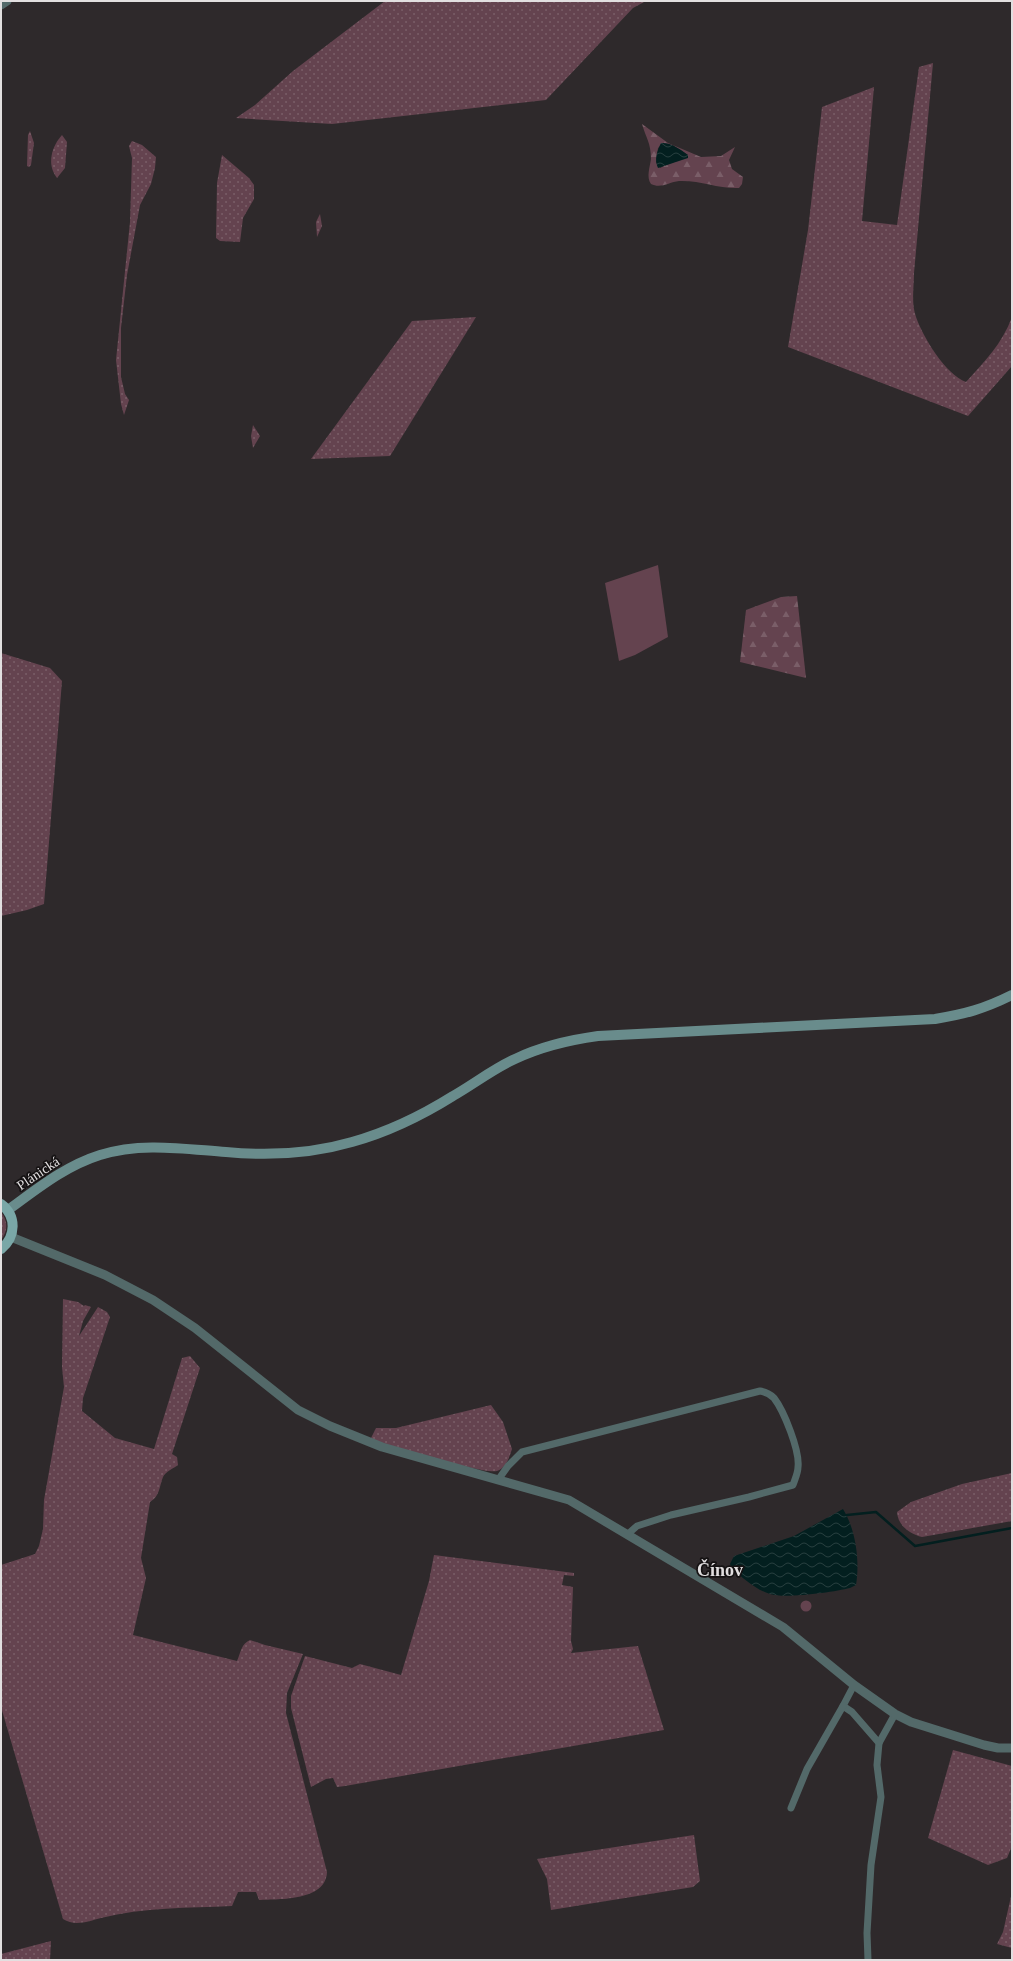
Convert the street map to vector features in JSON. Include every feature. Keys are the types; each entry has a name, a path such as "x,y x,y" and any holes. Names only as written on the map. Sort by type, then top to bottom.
{"main road":[{"name":"Plánická","path":"4,1207 84,1161 111,1152 141,1148 163,1148 268,1154 311,1151 346,1144 384,1132 418,1116 516,1058 541,1048 576,1039 649,1033 935,1019 967,1014 992,1005 1012,995"},
{"path":"1,1249 11,1237 13,1224 4,1207"}],"street":[{"path":"1,5 7,1"},
{"path":"11,1237 105,1275 153,1300 195,1328 298,1410 330,1426 382,1447 569,1500 783,1627 854,1685 895,1714 911,1722 984,1745 998,1748 1012,1748"},
{"path":"498,1480 508,1466 522,1452 760,1391 767,1393 774,1398 790,1430 798,1458 798,1467 793,1485 672,1515 637,1526 628,1534"},
{"path":"791,1808 807,1770 854,1685"},
{"path":"843,1706 852,1712 879,1743"},
{"path":"868,1960 867,1933 871,1865 881,1796 877,1765 879,1743 895,1714"}],"green space":[{"path":"385,1 646,1 633,8 546,100 332,124 236,118 255,105 293,71"},
{"path":"933,63 914,273 914,312 919,325 936,354 950,371 958,378 966,382 998,344 1012,317 1012,366 968,416 788,347 808,230 822,107 874,87 862,221 897,225 919,67"},
{"path":"642,124 668,143 701,157 721,156 735,147 729,160 732,169 743,177 742,184 739,188 732,188 687,181 679,181 662,186 651,184 649,175 651,159 650,149","holes":["663,143 674,146 688,155 660,168 656,162 658,148"]},
{"path":"30,131 34,143 31,165 29,167 27,166 28,135"},
{"path":"62,135 67,142 65,168 57,178 51,161 55,144"},
{"path":"132,141 142,145 156,157 151,184 140,205 127,275 121,328 121,377 125,394 129,400 124,415 121,404 116,360 130,222 132,158 129,146"},
{"path":"222,155 249,178 254,185 254,199 243,218 240,242 220,241 216,238 217,183"},
{"path":"320,214 322,226 317,237 316,222"},
{"path":"476,317 390,456 311,459 412,321"},
{"path":"253,425 260,436 253,448 251,436"},
{"path":"658,565 668,637 635,655 619,661 605,583"},
{"path":"797,596 806,678 740,662 746,610 781,597"},
{"path":"1,653 50,668 62,681 44,904 27,910 1,916"},
{"path":"1,1212 6,1222 6,1230 1,1240"},
{"path":"63,1299 78,1302 84,1306 91,1307 83,1321 79,1336 98,1307 107,1312 110,1317 83,1398 82,1411 115,1438 154,1449 182,1358 190,1356 200,1368 172,1454 177,1457 178,1465 164,1475 156,1497 150,1502 141,1558 146,1578 133,1635 237,1661 243,1646 250,1640 303,1654 287,1693 286,1713 327,1872 325,1881 319,1888 311,1893 289,1898 259,1900 256,1892 238,1892 232,1906 150,1910 117,1914 82,1923 72,1923 63,1919 1,1707 1,1565 35,1554 39,1546 43,1529 44,1500 64,1387 62,1367"},
{"path":"491,1405 503,1422 512,1449 503,1468 497,1471 474,1469 370,1440 376,1428 396,1428"},
{"path":"1012,1473 1012,1521 922,1537 905,1529 898,1517 897,1512 911,1502 962,1484"},
{"path":"434,1555 574,1573 574,1576 564,1575 562,1585 573,1587 571,1641 573,1649 571,1653 638,1646 664,1730 345,1786 337,1787 333,1778 326,1779 311,1787 291,1708 291,1696 305,1656 352,1668 360,1664 401,1675 429,1581"},
{"path":"806,1600 810,1602 812,1606 810,1610 806,1612 802,1610 800,1606 802,1602"},
{"path":"953,1750 1012,1766 1012,1846 1007,1858 988,1865 928,1838"},
{"path":"694,1835 700,1881 693,1887 551,1910 547,1879 537,1859"},
{"path":"1012,1892 1012,1948 997,1944 1003,1932"},
{"path":"51,1941 50,1960 1,1960 1,1954"}],"water":[{"path":"661,143 675,146 688,155 688,158 658,168 656,156"},
{"path":"843,1509 851,1526 856,1546 856,1585 850,1588 822,1593 787,1596 777,1595 760,1590 732,1569 730,1564 734,1556 794,1536"}],"waterway":[{"path":"847,1515 876,1512 915,1546 1012,1528"}],"district":[{"name":"Čínov","path":"720,1570"}]}
